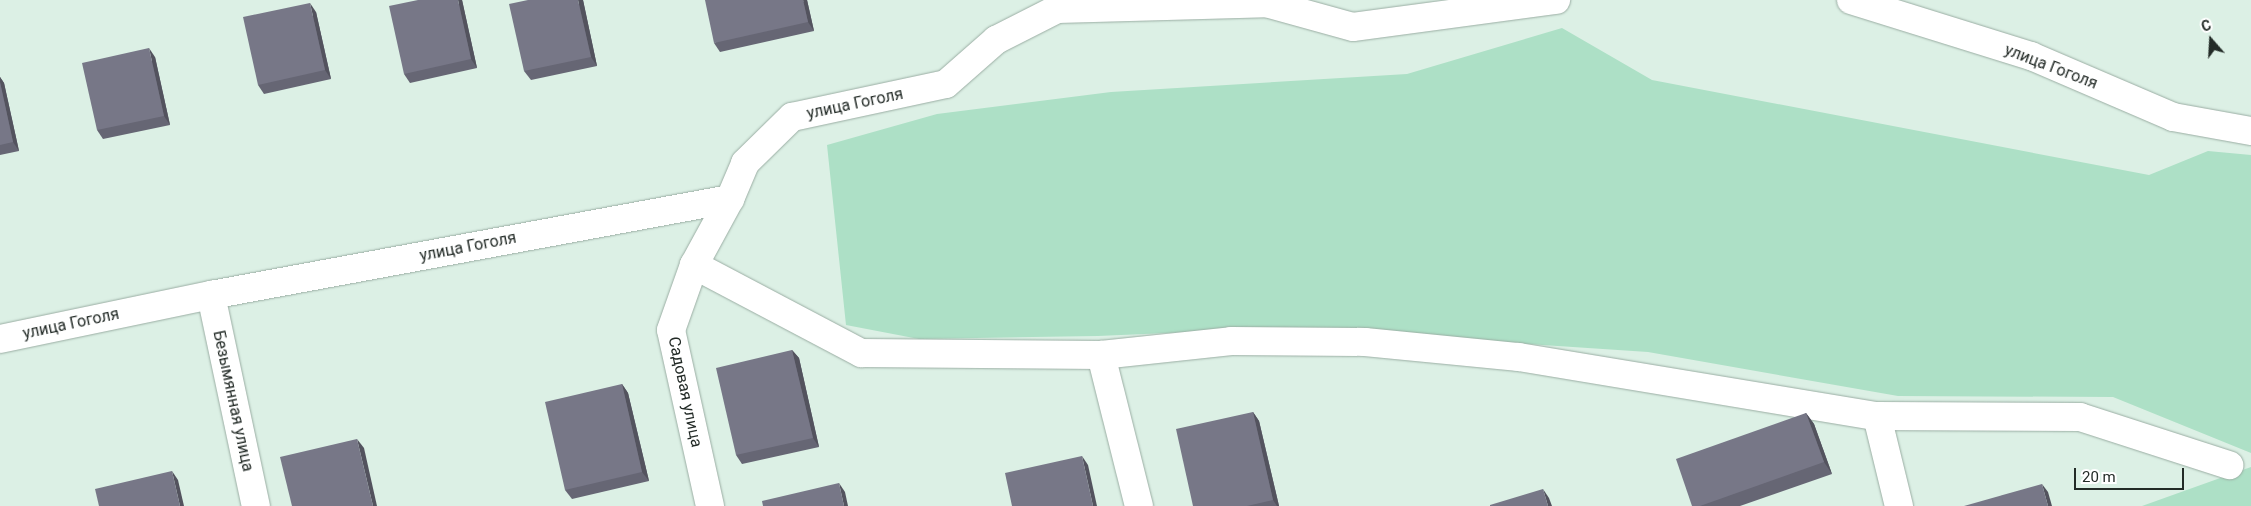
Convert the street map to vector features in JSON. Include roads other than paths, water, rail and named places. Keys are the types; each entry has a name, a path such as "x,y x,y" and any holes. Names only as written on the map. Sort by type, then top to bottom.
{"street":[{"name":"улица Гоголя","path":"0,339 211,295 730,199 745,163 792,117 946,84 996,40 1057,9 1266,3 1353,27 1556,0"},
{"name":"улица Гоголя","path":"1852,0 2031,56 2173,117 2251,131"},
{"name":"Садовая улица","path":"710,506 672,330 694,266 730,199"},
{"path":"694,266 861,353 1101,355 1231,341 1365,342 1519,357 1877,416 2080,417 2230,466"},
{"name":"Безымянная улица","path":"211,295 256,506"},
{"path":"1101,355 1139,506"},
{"path":"1877,416 1899,506"}]}
